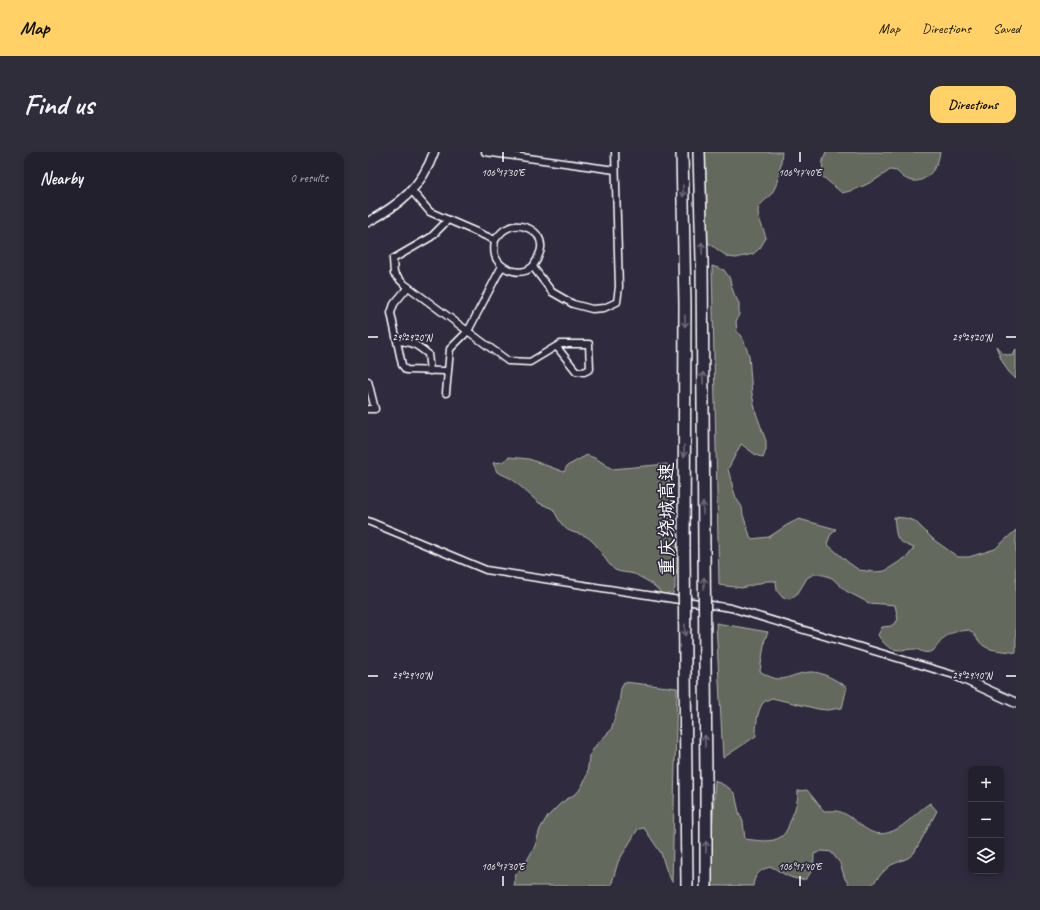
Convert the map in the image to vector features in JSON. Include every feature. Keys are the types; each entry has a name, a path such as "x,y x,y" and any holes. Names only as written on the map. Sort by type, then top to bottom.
{"highway":[{"name":"重庆绕城高速","path":"682,152 685,304 684,550 687,886"},
{"name":"重庆绕城高速","path":"699,152 702,260 706,886"}],"street":[{"path":"368,222 399,204 412,191 434,152"},
{"path":"485,152 615,170"},
{"path":"533,267 552,292 573,304 592,309 604,308 617,302 620,287 615,152"},
{"path":"412,191 430,212 495,240"},
{"path":"448,220 431,237 393,259 394,274 408,287 508,361 530,362 560,344 589,344 590,369 584,372 576,371 557,347"},
{"path":"515,226 522,226 533,231 540,238 542,249 533,267 522,272 511,270 502,266 496,259 494,248 495,240 506,229 515,226"},
{"path":"446,393 450,348 468,331 502,266"},
{"path":"408,287 394,304 391,313 402,366 406,370 445,371"},
{"path":"398,342 410,342 428,354 430,371"},
{"path":"368,381 375,409 368,409"},
{"path":"368,521 486,570 731,608 957,676 1016,703"}],"green space":[{"path":"703,152 782,152 779,174 774,190 763,202 758,211 766,238 760,248 753,254 736,258 728,257 707,242"},
{"path":"826,152 940,152 938,162 935,167 927,177 922,180 912,181 902,176 897,171 890,170 867,184 854,190 842,193 822,176 823,159"},
{"path":"712,266 724,270 729,277 734,294 739,303 739,314 736,322 737,331 743,339 749,355 752,394 756,413 766,441 766,450 763,458 756,455 741,444 728,469 736,498 742,507 743,515 751,539 769,537 799,519 836,529 830,536 827,544 859,570 875,572 885,571 908,556 914,548 902,543 897,537 894,517 915,521 934,540 958,557 969,557 995,549 1016,530 1016,653 988,648 984,646 969,630 951,633 941,641 933,651 929,652 915,649 898,650 890,648 878,635 882,627 891,626 898,620 895,605 869,603 846,591 832,578 824,575 814,574 807,578 798,593 790,599 783,598 777,591 776,581 767,581 742,588 719,585"},
{"path":"996,346 1003,354 1013,356 1016,349 1016,379 1004,364"},
{"path":"587,455 597,459 612,469 667,464 680,560 675,578 675,588 672,595 665,601 656,587 650,582 635,574 615,570 589,538 567,529 560,522 553,509 539,503 512,479 497,472 493,463 502,462 509,457 529,459 564,472 567,466"},
{"path":"716,623 768,632 765,639 760,671 768,676 780,679 810,672 819,673 829,677 847,687 842,708 827,710 818,709 772,698 763,703 759,710 756,736 723,758"},
{"path":"624,682 677,688 672,882 661,853 644,828 638,829 618,862 611,886 514,886 516,874 525,864 535,846 540,829 547,817 561,803 578,792 582,786 587,775 589,756 596,745 611,730 619,703 621,688"},
{"path":"715,780 729,788 735,794 743,822 745,839 759,841 774,840 782,836 788,828 795,809 798,791 807,790 824,811 841,812 871,832 878,834 893,831 907,822 930,803 937,811 914,853 908,858 891,865 871,886 850,886 845,879 840,863 831,852 822,851 814,854 813,867 806,879 792,878 772,867 761,871 757,875 753,886 709,886"}]}
